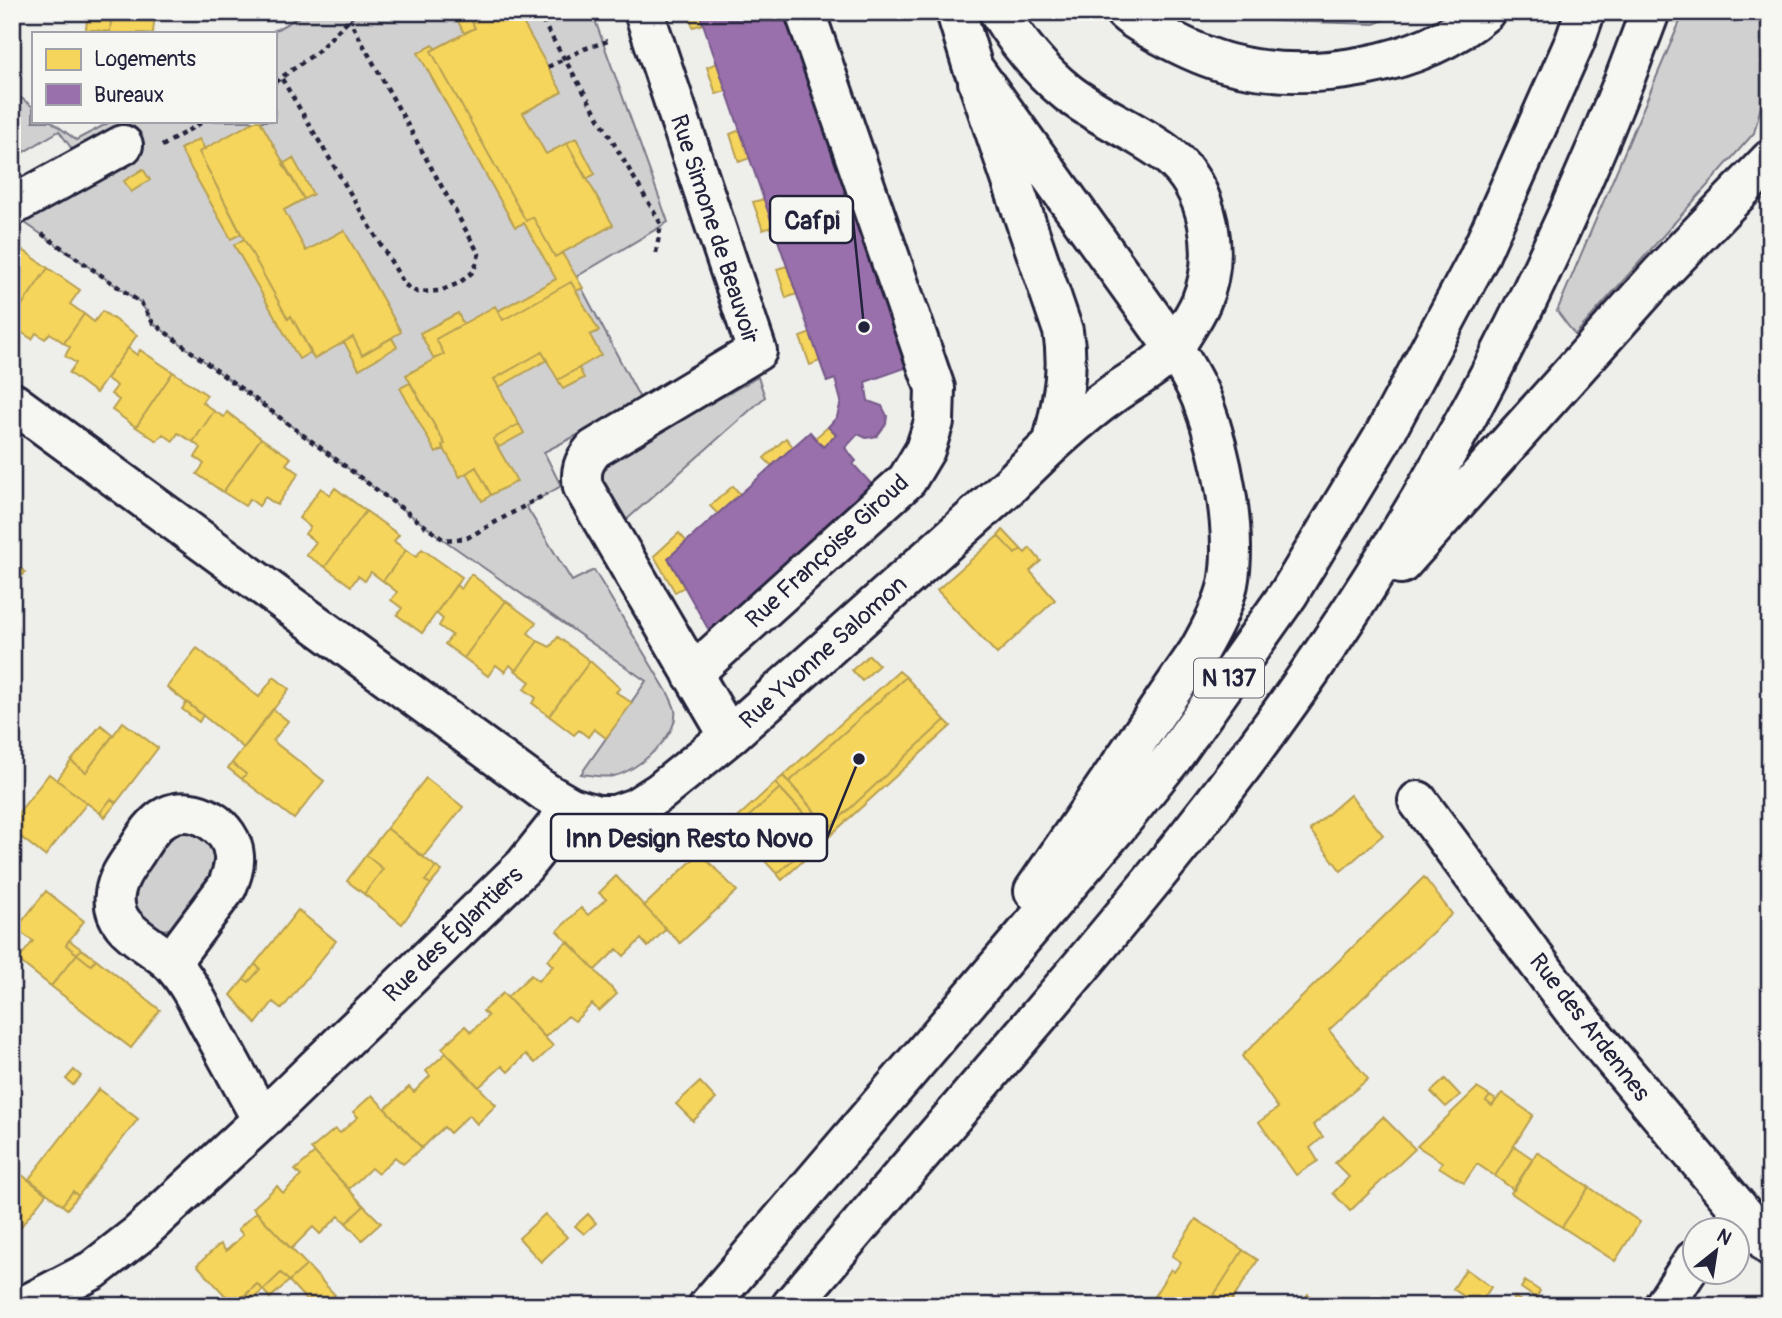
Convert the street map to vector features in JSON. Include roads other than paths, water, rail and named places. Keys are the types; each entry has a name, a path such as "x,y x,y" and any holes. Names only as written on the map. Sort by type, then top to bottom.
{"main road":[{"name":"Rue Françoise Giroud","path":"692,674 907,480 925,450 934,422 935,387 805,12"},
{"path":"956,12 1063,331 1067,355 1066,381 1053,442"},
{"name":"Rue Yvonne Salomon","path":"571,807 597,815 615,815 635,808 660,792 729,736 1009,486 1053,442 1113,393 1159,365 1174,348 1201,301 1213,257 1210,231 1201,202 1186,174 1168,156 1069,94 1038,67 999,12"},
{"path":"1125,12 1182,47 1230,64 1277,71 1329,71 1379,63 1419,52 1452,36 1485,12"},
{"name":"N 137","path":"708,1306 1116,828 1173,757 1289,593 1382,439 1478,259 1570,53 1585,12"},
{"name":"N 137","path":"791,1306 1162,870 1329,645 1388,554 1446,456 1533,289 1627,76 1650,12"},
{"name":"Rue Simone de Beauvoir","path":"647,20 757,351 594,449 585,460 581,475 583,488 692,674"},
{"path":"910,1070 1180,679 1210,630 1227,587 1232,547 1227,499 1201,399 1174,348 973,68"},
{"path":"23,217 122,145"},
{"path":"1329,645 1661,274 1770,160"},
{"path":"12,402 534,783 571,807"},
{"path":"692,674 729,736"},
{"name":"Rue des Ardennes","path":"1418,801 1725,1216"},
{"name":"Rue des Églantiers","path":"24,1306 93,1270 139,1234 524,866 571,807"},
{"path":"171,962 187,984 261,1120"},
{"name":"Rue des Ardennes","path":"1750,1234 1770,1246"},
{"path":"1664,1306 1680,1282"}],"place":[{"name":"Cafpi","path":"864,327"},
{"name":"Inn Design Resto Novo","path":"859,759"}]}
